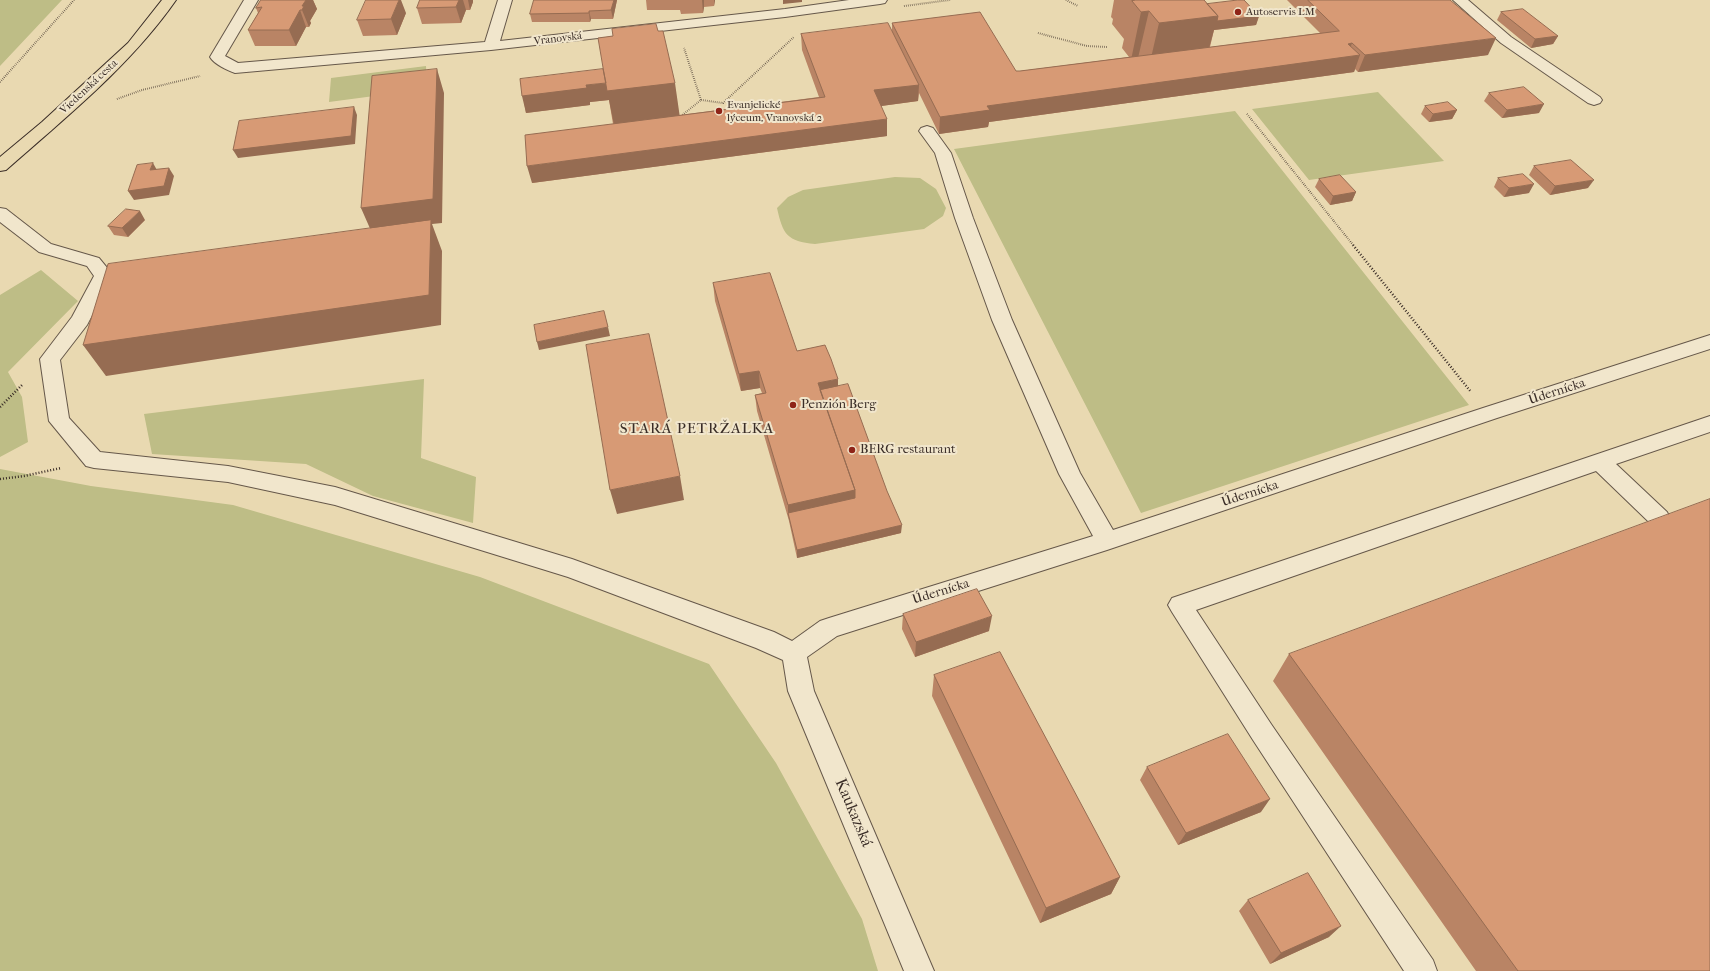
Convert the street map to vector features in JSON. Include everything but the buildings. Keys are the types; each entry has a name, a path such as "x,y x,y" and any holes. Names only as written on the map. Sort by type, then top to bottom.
{"main road":[{"name":"Viedenská cesta","path":"0,166 48,125 133,46 169,0"}],"street":[{"path":"235,68 217,57 251,0"},
{"path":"491,46 505,0"},
{"name":"Vranovská","path":"235,68 491,46 682,25 741,12 880,0"},
{"path":"1460,0 1506,40 1594,100"},
{"path":"927,130 943,153 964,218 1002,320 1070,474 1107,542"},
{"path":"0,213 44,248 93,262 104,275 80,320 50,359 59,421 94,460 228,474 335,496 572,569 765,640 794,654"},
{"name":"Údernícka","path":"794,654 829,628 1107,542 1490,413 1710,342"},
{"path":"1422,971 1262,732 1180,605 1710,424"},
{"path":"1599,461 1659,518"},
{"name":"Kaukazská","path":"794,654 801,691 919,971"}],"path":[{"path":"0,82 74,0"},
{"path":"898,6 950,0"},
{"path":"1066,0 1078,6"},
{"path":"682,25 678,33 701,100"},
{"path":"679,118 701,100 723,103 794,37 792,32"},
{"path":"1038,33 1087,46 1108,46"},
{"path":"116,100 142,90 235,68"},
{"path":"1246,114 1490,413"},
{"path":"0,479 24,476 94,460"}],"shaded area":[{"path":"0,0 62,0 0,66"},
{"path":"426,66 427,89 329,102 331,78"},
{"path":"1378,92 1444,161 1309,180 1252,109"},
{"path":"1235,111 1469,405 1141,513 954,149"},
{"path":"895,177 920,178 936,189 946,208 943,216 924,229 815,244 798,241 788,235 784,230 777,208 788,197 803,190"},
{"path":"41,270 78,301 8,372 22,397 28,442 0,457 0,295"},
{"path":"424,379 421,458 476,477 473,523 373,496 306,464 152,454 144,414"},
{"path":"0,469 91,486 233,505 480,577 709,664 776,763 862,919 878,971 0,971"}],"place":[{"name":"Autoservis LM","path":"1238,12"},
{"name":"Evanjelické lýceum, Vranovská 2","path":"719,111"},
{"name":"Penzión Berg","path":"793,405"},
{"name":"BERG restaurant","path":"852,450"}],"district":[{"name":"STARÁ PETRŽALKA","path":"697,429"}]}
